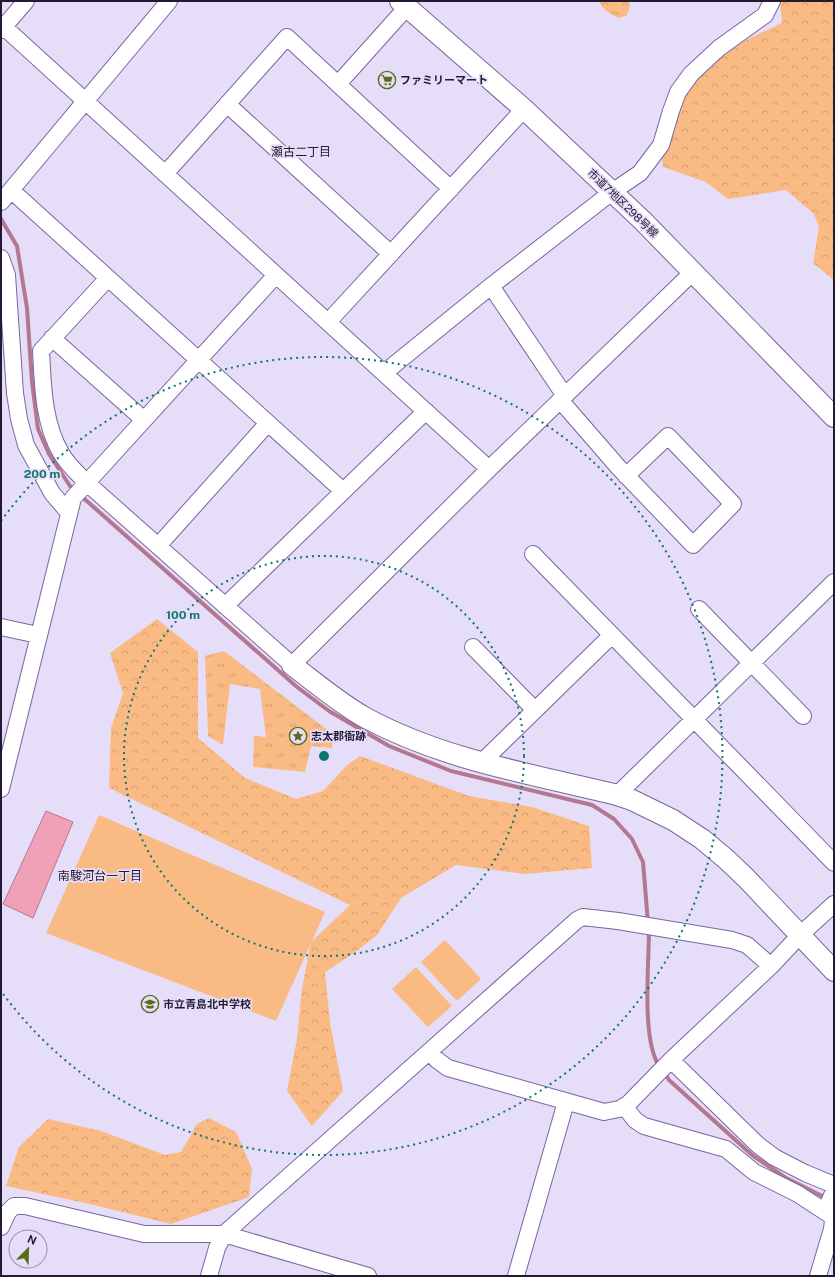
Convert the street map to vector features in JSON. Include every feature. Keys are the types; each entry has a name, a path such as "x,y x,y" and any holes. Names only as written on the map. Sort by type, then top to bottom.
{"street":[{"path":"26,1 2,29 85,101 490,469"},
{"path":"169,1 5,198 108,278 343,491"},
{"path":"384,373 491,286 612,192 640,173 661,145 678,92 691,74 719,48 765,15 772,1"},
{"path":"338,84 410,6"},
{"name":"市道7地区298号線","path":"410,6 524,109 612,192 693,272 834,416"},
{"path":"165,174 287,37 451,188"},
{"path":"227,104 391,254"},
{"path":"328,322 524,109"},
{"path":"1,258 7,276 15,393 19,419 26,445 52,493 71,506"},
{"path":"292,665 562,398 693,272"},
{"path":"1,789 8,733 38,635 71,506 86,484 276,275"},
{"path":"108,278 41,351 45,408 51,430 61,453 86,484 292,665 364,717 394,732 433,748 482,762 617,795 632,800 673,820 702,839 726,859 834,971"},
{"path":"491,286 562,398 626,476 693,545 733,504 668,436 626,476"},
{"path":"52,338 144,420"},
{"path":"226,606 426,411"},
{"path":"158,546 268,423"},
{"path":"532,554 834,863"},
{"path":"617,795 834,582"},
{"path":"699,609 804,716"},
{"path":"1,627 38,635"},
{"path":"482,762 612,635"},
{"path":"473,647 535,710"},
{"path":"430,1052 437,1060 448,1068 604,1112 619,1109 624,1106 771,966 800,935 834,904"},
{"path":"209,1276 217,1248 224,1234 430,1052 576,920 582,917 639,924 732,940 747,945 771,966"},
{"path":"670,1061 758,1146 774,1157 805,1173 834,1185"},
{"path":"516,1276 566,1102"},
{"path":"624,1106 635,1120 644,1126 726,1149 754,1172 798,1194 830,1215 833,1220 832,1229 818,1276"},
{"path":"825,1211 834,1191"},
{"path":"1,1227 8,1212 14,1206 25,1206 144,1234 224,1234 368,1276"}],"green space":[{"path":"598,1 629,1 630,7 626,16 618,18 606,11"},
{"path":"780,1 834,1 834,280 813,263 819,227 814,214 786,190 728,199 706,182 663,167 662,156 688,90 707,68 744,41 782,23"},
{"path":"157,619 198,652 198,738 245,778 296,799 323,791 347,765 360,756 469,796 532,807 589,826 592,868 525,874 456,865 401,898 377,935 354,953 325,972 330,1023 343,1091 312,1126 287,1091 297,1039 302,988 311,942 350,905 109,788 111,728 123,693 110,653"},
{"path":"224,651 334,735 332,748 311,746 305,772 253,767 254,736 266,737 260,689 230,684 223,745 208,736 205,656"},
{"path":"99,815 325,912 276,1021 46,933"},
{"path":"445,940 481,979 457,1001 421,962"},
{"path":"416,967 452,1006 428,1027 392,989"},
{"path":"209,1118 236,1132 252,1169 249,1197 171,1224 90,1204 6,1186 19,1147 48,1119 101,1131 165,1155 181,1152 197,1124"}],"shaded area":[{"path":"46,811 73,822 33,918 3,904"}],"waterway":[{"path":"1,219 17,246 27,308 32,382 38,429 49,454 70,486 75,490"},
{"path":"80,495 297,687 329,711 389,746 451,771 592,805 614,819 632,839 643,862 648,923"},
{"path":"649,930 647,981 648,1021 650,1040 654,1055 660,1067"},
{"path":"664,1072 669,1080 752,1155 786,1178 826,1198"}],"place":[{"name":"ファミリーマート","path":"387,80"},
{"name":"志太郡衙跡","path":"298,736"},
{"name":"市立青島北中学校","path":"150,1004"}],"district":[{"name":"瀬古二丁目","path":"301,152"},
{"name":"南駿河台一丁目","path":"100,876"}]}
